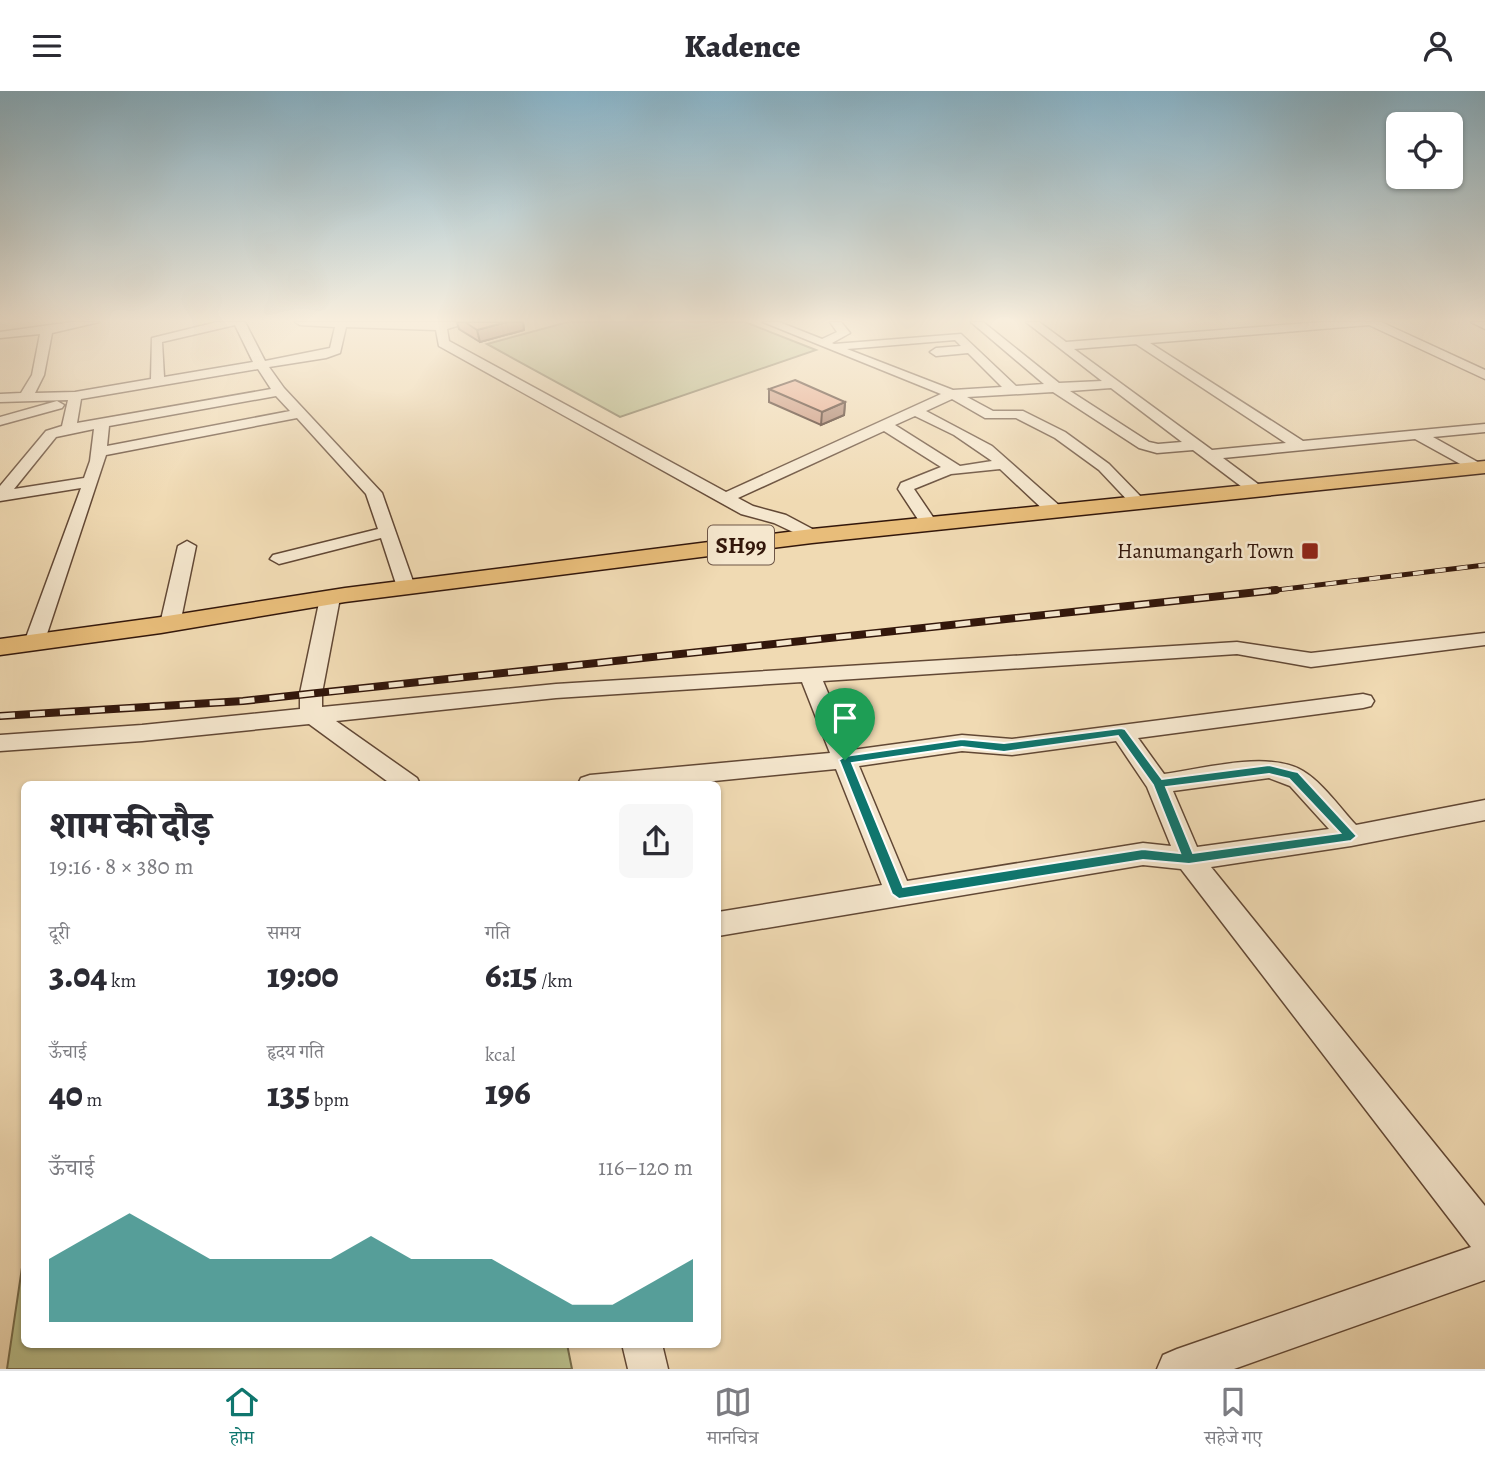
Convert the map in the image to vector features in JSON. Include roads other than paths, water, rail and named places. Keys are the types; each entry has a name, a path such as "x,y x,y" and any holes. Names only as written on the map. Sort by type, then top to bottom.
{"main road":[{"name":"SH99","path":"0,647 170,624 405,587 812,535 1481,467"}],"street":[{"path":"26,397 34,382"},
{"path":"0,421 74,398 166,382"},
{"path":"273,382 374,493 389,531 405,587"},
{"path":"513,382 583,420 733,490 763,516 780,519 812,535"},
{"path":"540,382 707,471"},
{"path":"920,382 952,394 990,415 1018,414 1060,435 1104,467 1138,502"},
{"path":"1004,382 1012,389"},
{"path":"1048,382 1149,448 1195,445"},
{"path":"1111,382 1256,490"},
{"path":"1202,382 1300,446"},
{"path":"733,490 952,394 1114,384"},
{"path":"91,482 0,496 4,485 51,434 279,391"},
{"path":"0,398 74,398"},
{"path":"69,429 74,398"},
{"path":"915,411 974,440 1005,464 1055,511"},
{"path":"99,452 301,413"},
{"path":"583,420 600,414"},
{"path":"34,643 91,482 99,452 102,424"},
{"path":"885,425 961,472 1005,464"},
{"path":"1209,455 1485,428"},
{"path":"1418,435 1481,467"},
{"path":"929,523 906,489 954,468"},
{"path":"279,559 389,531"},
{"path":"170,624 187,547"},
{"path":"311,714 311,693 330,598"},
{"path":"0,743 142,733 556,691 1237,648 1311,660 1485,639"},
{"path":"810,676 899,894"},
{"path":"622,781 845,760 962,743 1004,748 1363,701"},
{"path":"311,714 404,781"},
{"path":"1121,732 1158,784 1189,859 1485,1234"},
{"path":"1158,784 1269,769 1282,771 1293,775 1302,783 1351,836"},
{"path":"721,924 1143,854 1189,859 1351,836 1485,810"},
{"path":"1177,1369 1485,1261"},
{"path":"643,1348 648,1369"}],"railway":[{"path":"1260,592 1485,565"},
{"path":"0,716 243,701 1276,590"}],"place":[{"name":"Hanumangarh Town","path":"1310,551"}]}
